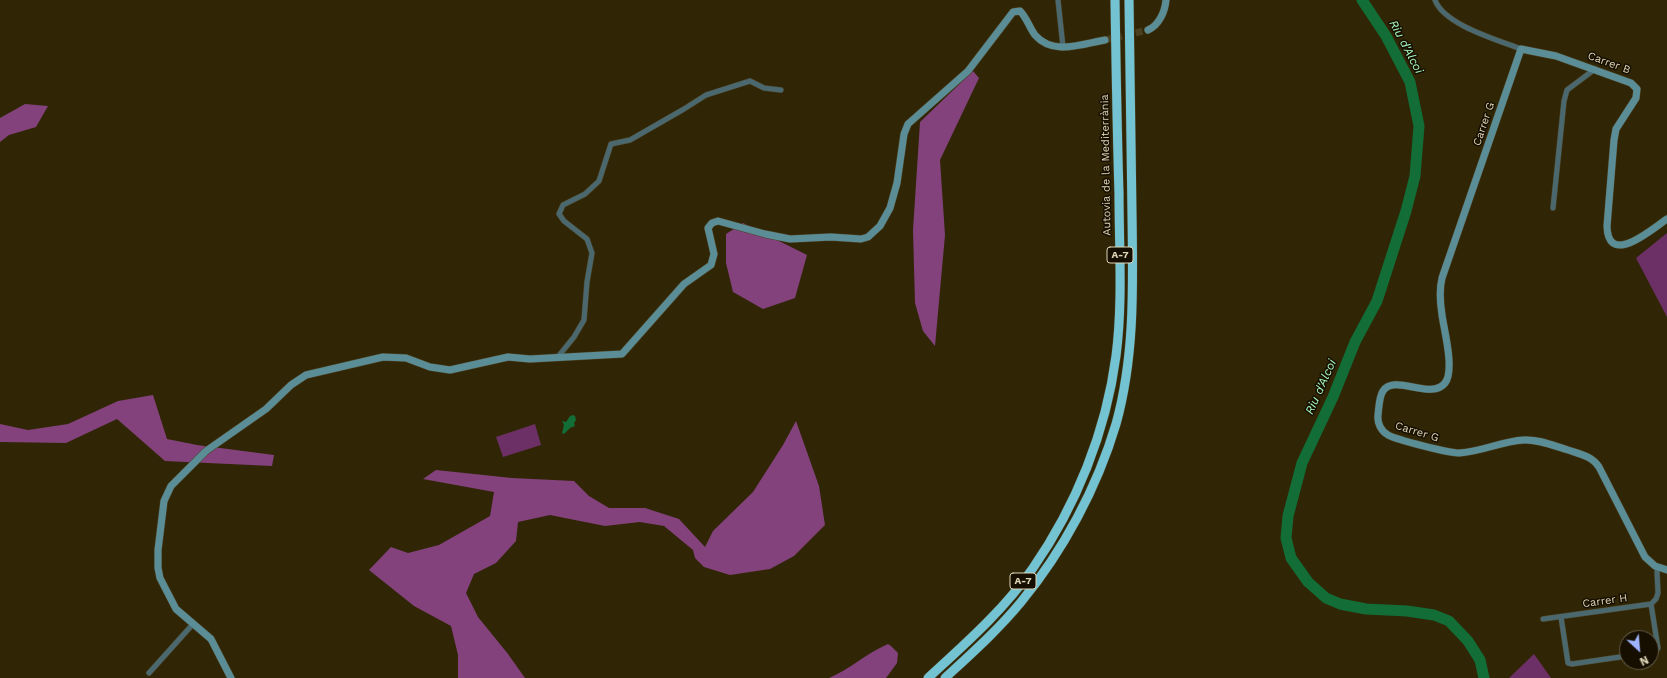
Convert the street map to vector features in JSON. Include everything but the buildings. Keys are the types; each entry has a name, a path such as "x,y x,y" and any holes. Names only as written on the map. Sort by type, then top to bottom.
{"highway":[{"name":"Autovia de la Mediterrània","path":"928,678 1000,608 1032,569 1051,541 1072,502 1082,479 1094,446 1111,386 1118,339 1120,291 1116,0"},
{"name":"A-7","path":"945,678 1001,624 1030,590 1054,557 1081,508 1104,456 1116,423 1123,392 1130,340 1133,292 1129,0"}],"street":[{"path":"1058,0 1063,48"},
{"path":"1148,30 1154,26 1161,17 1166,0"},
{"name":"Carrer B","path":"1435,0 1441,9 1458,23 1520,49 1556,56 1625,79 1631,83 1636,89 1636,98 1616,129 1614,140 1607,226 1609,239 1618,245 1627,245 1667,219"},
{"path":"231,678 211,639 176,609 162,583 159,573 158,550 164,501 171,486 206,451 272,404 295,382 306,375 383,357 406,358 430,367 450,370 508,357 530,359 557,358 616,355 626,352 639,334 684,284 711,265 714,254 708,231 710,225 715,221 727,222 765,234 796,239 831,237 861,239 870,235 880,226 890,208 897,183 905,130 908,124 968,71 1016,10 1020,11 1035,35 1043,42 1051,46 1063,48 1105,40"},
{"name":"Carrer G","path":"1520,49 1442,278 1440,297 1449,364 1447,378 1444,385 1434,390 1393,385 1386,387 1381,396 1378,416 1379,423 1382,430 1393,437 1454,453 1472,452 1514,441 1526,440 1544,443 1588,456 1595,461 1599,467 1642,553 1648,561 1658,568 1667,570"},
{"path":"1553,208 1564,101 1567,90 1576,81 1595,69"},
{"path":"557,358 571,341 584,320 587,282 592,253 588,239 564,221 560,214 563,205 585,194 599,181 611,144 630,140 706,95 750,81 764,88 781,90"},
{"path":"1655,630 1651,604 1657,596 1658,568"},
{"name":"Carrer H","path":"1543,619 1651,604"},
{"path":"1561,617 1568,663 1572,664 1619,657"},
{"path":"149,673 193,624"}],"shaded area":[{"path":"973,71 979,78 940,160 945,235 935,346 923,331 915,303 913,230 920,122"},
{"path":"25,104 48,106 36,127 9,135 0,142 0,118"},
{"path":"743,223 807,255 795,298 763,309 733,292 726,263 726,234"},
{"path":"1667,233 1667,317 1636,258"},
{"path":"153,395 167,439 197,445 274,455 272,466 165,461 117,419 66,443 0,442 0,424 28,430 68,424 118,401"},
{"path":"570,416 575,416 576,420 574,423 575,426 570,428 564,434 562,433 564,425 562,421 566,422"},
{"path":"796,421 819,486 825,525 794,556 770,569 730,575 704,567 695,558 693,550 664,526 640,522 605,526 550,515 518,522 516,541 496,563 474,574 466,593 478,617 525,678 458,678 458,655 451,626 414,606 369,570 391,547 408,553 439,545 490,516 494,492 423,479 436,470 512,478 574,481 589,496 609,508 645,508 679,519 705,547 713,531 753,492 783,445"},
{"path":"535,424 541,445 503,457 496,437"},
{"path":"888,644 898,653 897,663 886,678 829,678 873,652"},
{"path":"1534,654 1551,678 1509,678"}],"waterway":[{"name":"Riu d'Alcoi","path":"1362,0 1386,36 1410,82 1419,126 1415,176 1406,211 1377,301 1355,342 1333,397 1302,463 1288,516 1286,538 1291,558 1308,582 1326,598 1340,604 1366,609 1407,611 1434,615 1449,621 1468,641 1480,660 1484,678"}],"tunnel":[{"path":"1105,40 1148,30"}]}
